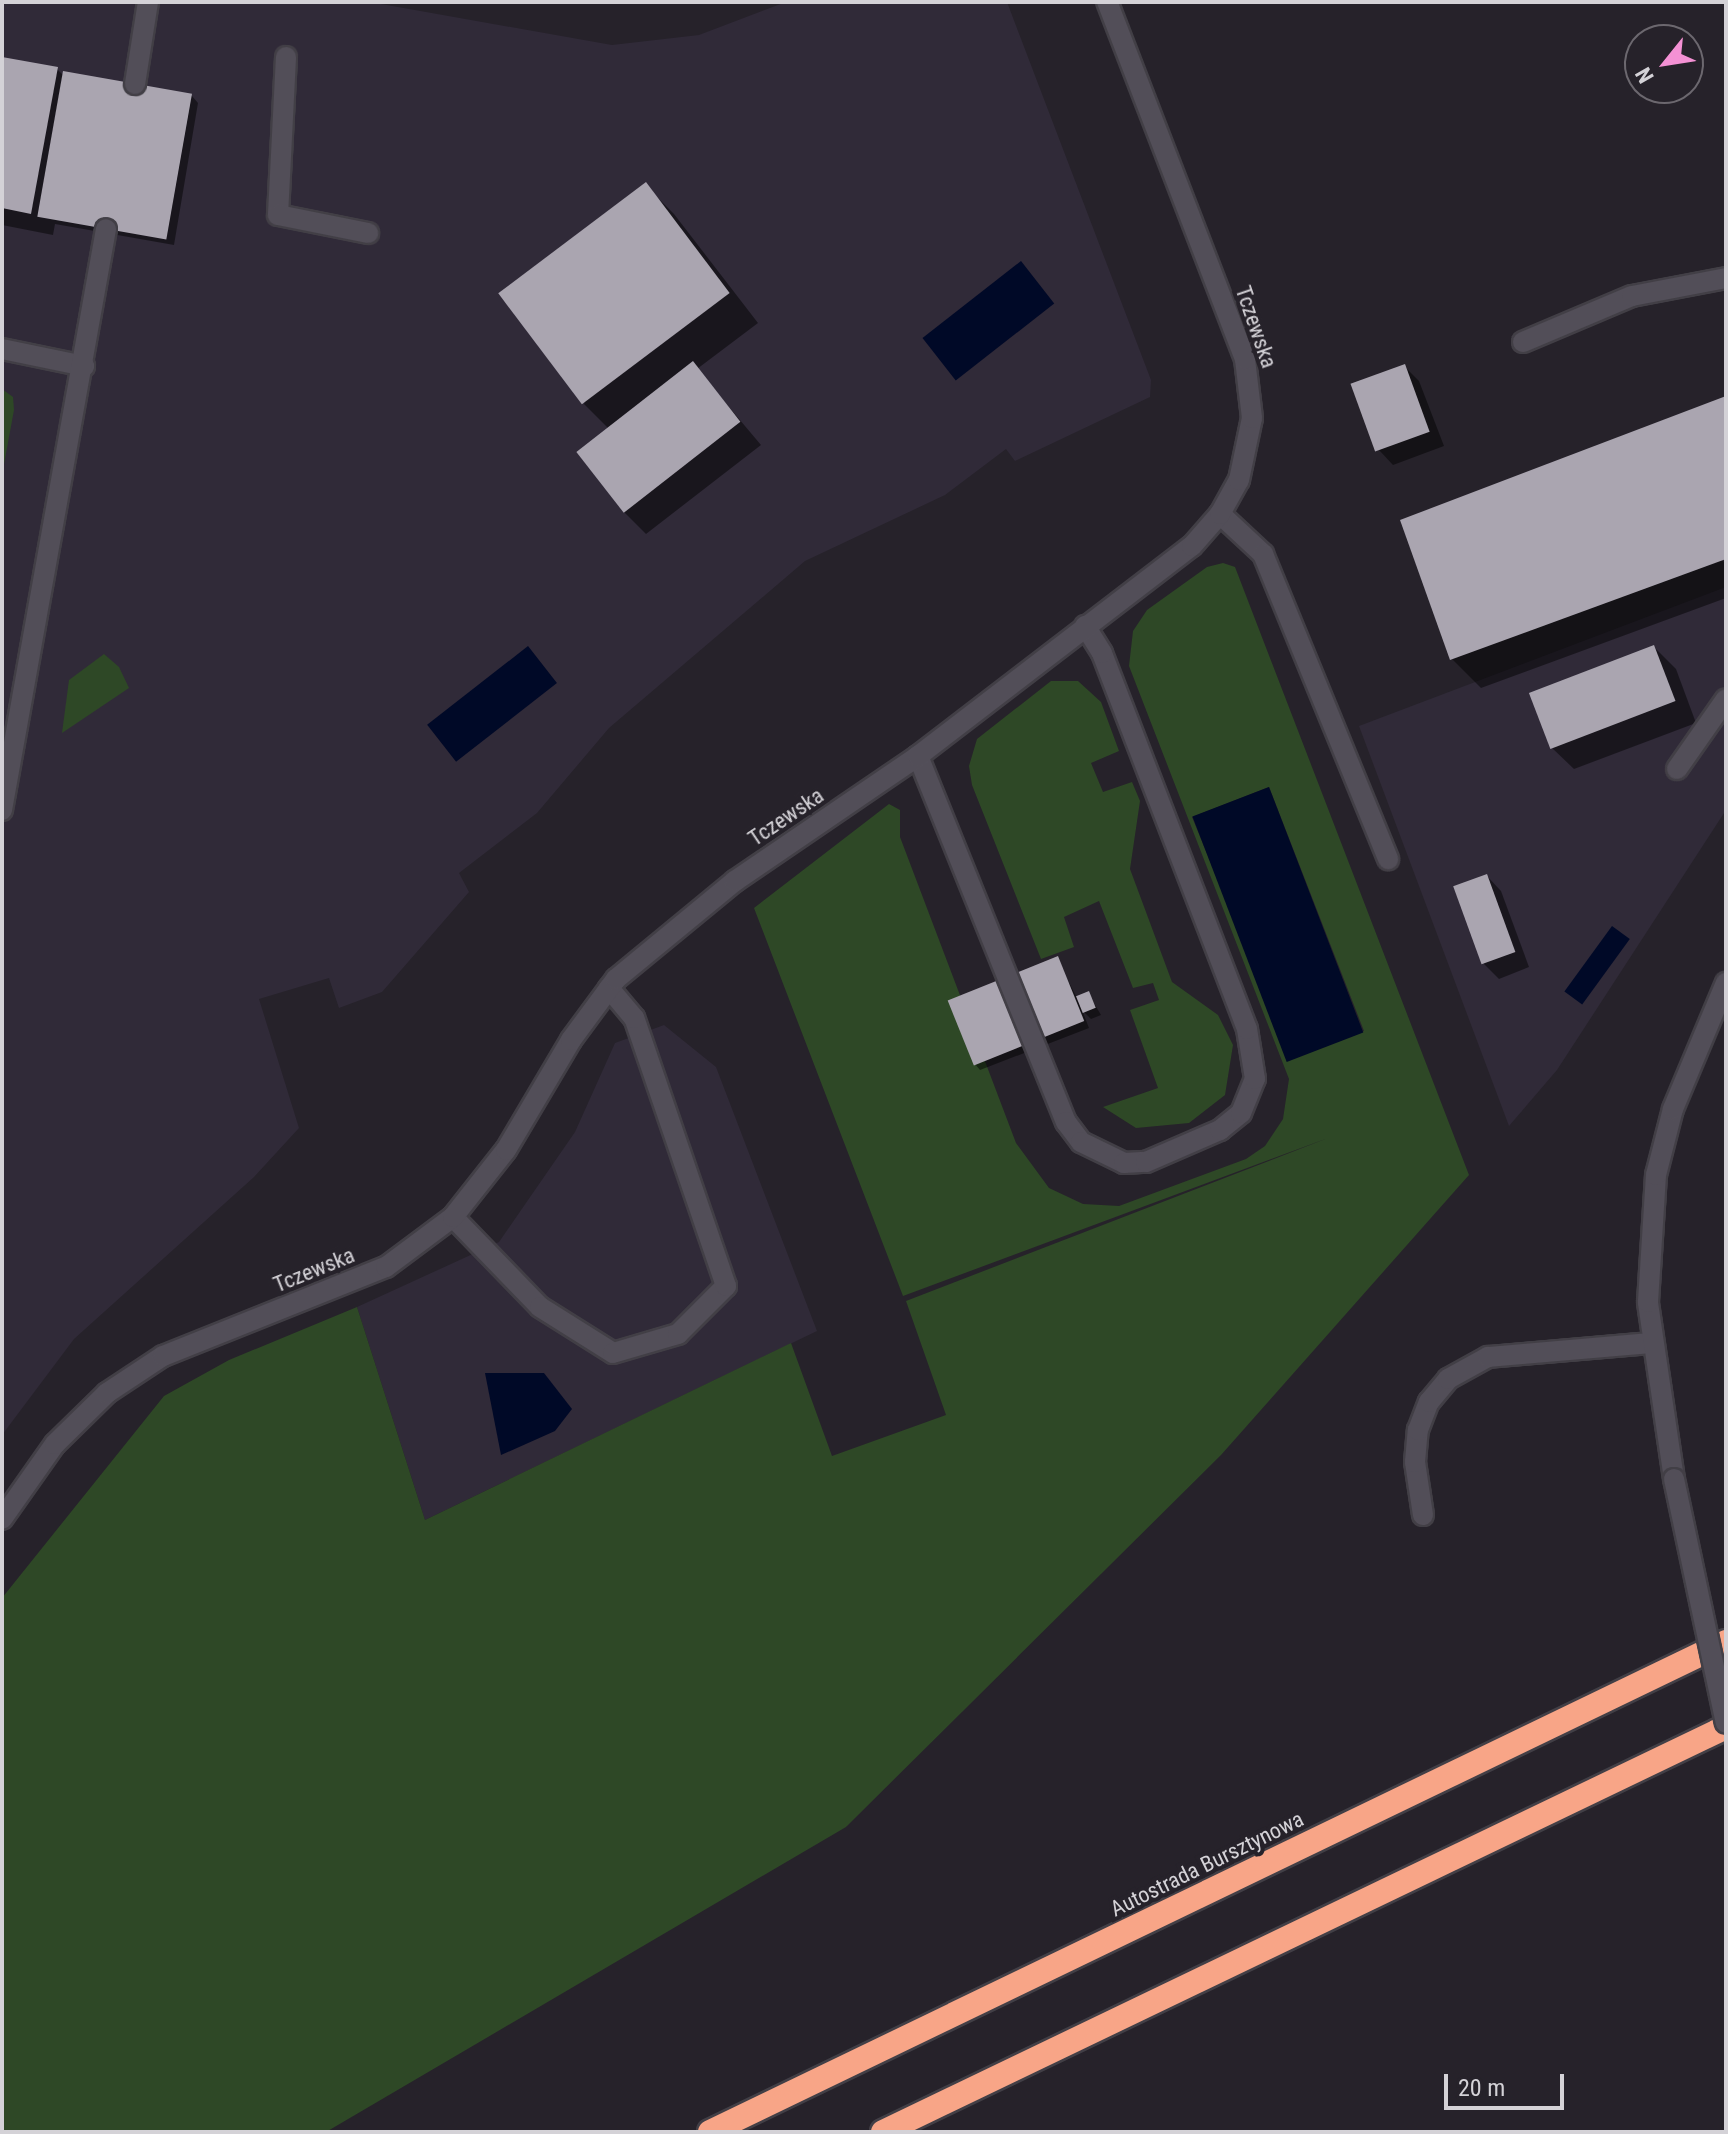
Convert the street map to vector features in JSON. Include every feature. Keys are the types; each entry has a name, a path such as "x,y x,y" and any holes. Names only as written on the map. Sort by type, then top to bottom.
{"highway":[{"name":"Autostrada Bursztynowa","path":"710,2132 1726,1642"},
{"path":"883,2132 1726,1725"}],"street":[{"path":"135,84 148,2"},
{"name":"Tczewska","path":"2,1519 55,1444 118,1386 163,1356 386,1267 453,1217 506,1150 571,1040 609,988 735,881 918,756 1192,546 1220,514 1239,480 1252,418 1245,359 1107,2"},
{"path":"286,57 278,215 368,233"},
{"path":"2,810 84,366 106,229"},
{"path":"1523,342 1632,296 1726,278"},
{"path":"2,349 84,366"},
{"path":"1220,514 1263,554 1388,859"},
{"path":"918,756 1066,1122 1081,1142 1124,1163 1146,1162 1220,1130 1241,1113 1255,1079 1247,1029 1102,653 1085,626"},
{"path":"1677,769 1726,699"},
{"path":"1726,983 1673,1109 1656,1175 1648,1302 1674,1479 1726,1725"},
{"path":"453,1217 540,1307 613,1353 678,1334 726,1286 634,1018 609,988"},
{"path":"1423,1515 1415,1462 1418,1430 1429,1402 1448,1379 1488,1357 1652,1343"}],"shaded area":[{"path":"2,2 370,2 612,45 699,35 786,2 1007,2 1151,380 1150,397 1015,461 1006,449 945,495 805,561 609,728 537,813 459,873 469,892 382,992 339,1008 329,978 259,999 299,1128 254,1177 74,1339 2,1435"},
{"path":"1726,587 1726,810 1557,1070 1509,1126 1359,726"},
{"path":"664,1025 716,1067 817,1331 425,1520 357,1307 499,1242 575,1132 615,1043"}],"green space":[{"path":"2,389 13,397 14,410 2,475"},
{"path":"1223,563 1235,567 1469,1175 1221,1455 846,1827 326,2132 2,2132 2,1598 164,1396 229,1360 357,1307 425,1520 791,1343 832,1456 946,1415 906,1301 1328,1138 903,1296 754,908 889,804 900,810 900,837 1016,1143 1049,1188 1083,1204 1119,1206 1246,1159 1265,1146 1283,1119 1289,1079 1129,666 1133,631 1147,610 1207,567","holes":["1269,787 1364,1031 1291,1059 1192,817"]},
{"path":"104,654 119,667 129,688 62,733 69,680"},
{"path":"1051,681 1078,681 1101,702 1119,751 1091,763 1103,792 1132,782 1140,801 1130,869 1172,982 1218,1015 1233,1045 1225,1095 1189,1123 1136,1128 1103,1107 1158,1088 1130,1010 1159,1000 1153,983 1133,988 1099,901 1064,917 1074,947 1041,959 972,785 969,766 977,739"}],"water":[{"path":"1021,261 1054,304 956,381 922,338"},
{"path":"528,646 557,683 456,762 427,725"},
{"path":"1269,787 1363,1033 1287,1062 1192,816"},
{"path":"1612,926 1630,939 1582,1004 1564,992"},
{"path":"485,1373 544,1373 572,1409 555,1431 501,1455"}],"building":[{"path":"2,57 58,67 31,214 2,208"},
{"path":"63,71 192,94 166,239 37,217"},
{"path":"646,182 730,293 582,404 498,293"},
{"path":"693,361 740,422 624,513 576,452"},
{"path":"1405,364 1430,432 1375,451 1350,384"},
{"path":"1726,396 1726,559 1450,660 1400,520"},
{"path":"1654,645 1676,701 1550,749 1529,693"},
{"path":"1487,874 1515,952 1482,964 1453,886"},
{"path":"1058,956 1084,1021 974,1065 948,1001"},
{"path":"1089,991 1096,1008 1083,1013 1076,996"}]}
